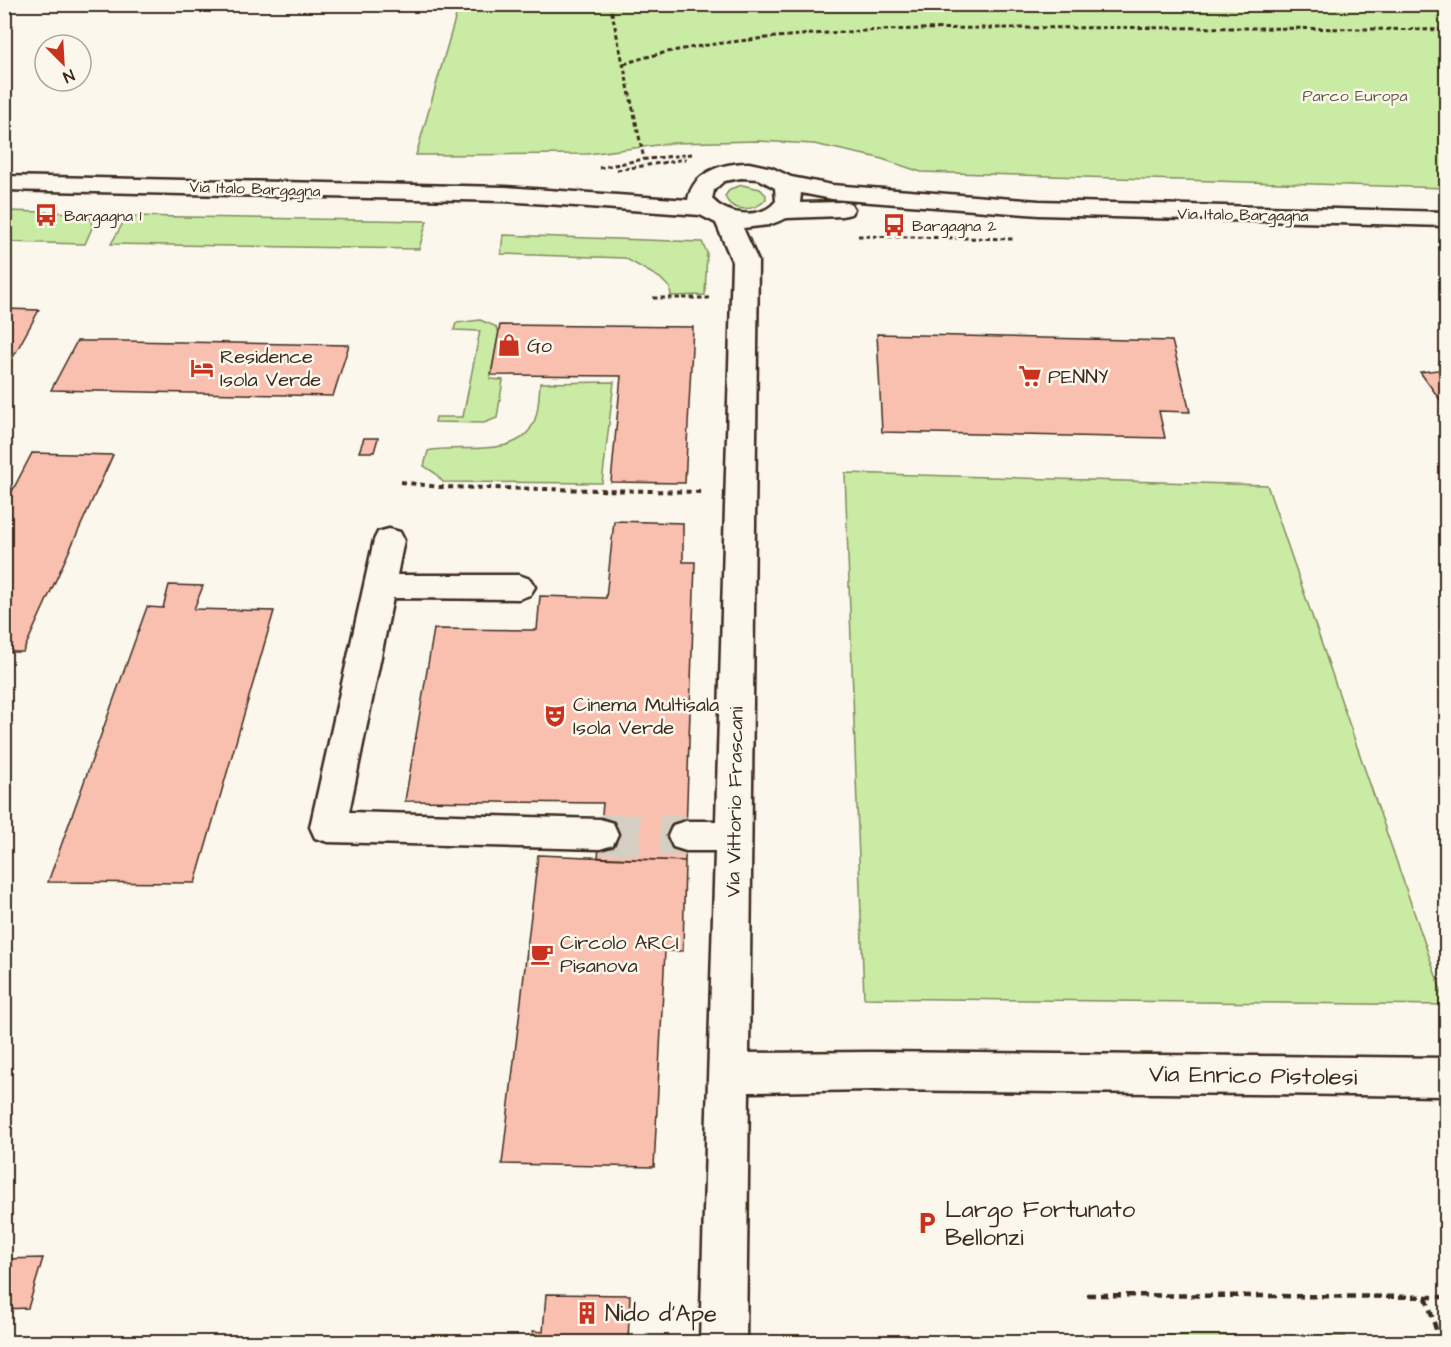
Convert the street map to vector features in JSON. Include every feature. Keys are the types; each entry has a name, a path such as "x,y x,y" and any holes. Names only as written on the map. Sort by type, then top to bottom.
{"street":[{"path":"742,170 768,174 784,183 790,196 777,214 750,221 727,219 704,196 724,173 742,170"},
{"name":"Via Italo Bargagna","path":"4,183 704,196"},
{"name":"Via Italo Bargagna","path":"784,183 840,193 1039,208 1446,219"},
{"name":"Via Italo Bargagna","path":"777,214 1039,208"},
{"name":"Via Vittorio Frascani","path":"745,261 760,231 777,214"},
{"name":"Via Vittorio Frascani","path":"723,1342 745,261 727,219"},
{"path":"389,540 328,827 600,834"},
{"path":"380,586 519,586"},
{"path":"686,836 733,836"},
{"name":"Via Enrico Pistolesi","path":"728,1073 872,1071 1446,1077"}],"path":[{"path":"610,4 645,165"},
{"path":"1442,4 1446,10"},
{"path":"624,64 643,56 711,45 897,28 1267,27 1446,30"},
{"path":"854,236 1016,239"},
{"path":"653,298 710,298"},
{"path":"401,482 439,487 740,492"},
{"path":"1088,1295 1446,1297"},
{"path":"1426,1297 1440,1342"}],"green space":[{"name":"Parco Europa","path":"459,5 1446,5 1446,188 921,172 879,158 814,144 758,141 673,143 588,154 416,155"},
{"path":"742,185 760,189 766,195 766,199 756,206 744,209 728,202 725,196 730,189"},
{"path":"5,211 80,213 91,219 92,228 85,244 5,242"},
{"path":"127,216 427,221 419,249 111,244"},
{"path":"503,235 702,242 707,253 705,295 671,296 670,288 660,278 625,258 501,254"},
{"path":"480,320 495,326 499,332 490,379 503,380 497,418 484,423 435,422 436,417 463,417 480,331 454,330 456,323"},
{"path":"614,382 602,483 443,482 424,466 428,451 490,448 519,440 529,430 536,416 540,383"},
{"path":"845,473 1267,485 1446,1005 864,998"},
{"path":"1121,1335 1345,1336 1347,1342 1122,1342"}],"building":[{"path":"4,309 39,310 11,361 4,361"},
{"path":"500,325 693,327 685,483 611,482 621,376 491,375"},
{"name":"PENNY","path":"877,334 1172,341 1190,412 1159,411 1165,438 882,432"},
{"name":"Residence Isola Verde","path":"77,341 349,345 333,396 51,390"},
{"path":"1446,369 1446,408 1420,372"},
{"path":"364,438 378,438 374,452 359,452"},
{"path":"32,453 113,455 23,652 4,652 4,507"},
{"name":"Cinema Multisala Isola Verde","path":"614,521 683,523 683,562 695,562 685,861 598,858 603,803 405,801 434,629 537,630 540,596 606,598"},
{"path":"169,585 203,586 194,609 274,611 195,883 48,882 147,607 163,608"},
{"path":"538,855 685,861 683,951 665,951 654,1167 502,1164"},
{"path":"43,1258 28,1308 4,1309 4,1259"},
{"name":"Nido d'Ape","path":"546,1294 630,1295 628,1342 532,1342 533,1331 543,1332"}],"tunnel":[{"path":"600,834 686,836"}],"place":[{"name":"Bargagna 1","path":"46,215"},
{"name":"Bargagna 2","path":"894,225"},
{"name":"Go","path":"509,345"},
{"name":"Residence Isola Verde","path":"202,368"},
{"name":"PENNY","path":"1030,376"},
{"name":"Cinema Multisala Isola Verde","path":"555,716"},
{"name":"Circolo ARCI Pisanova","path":"542,954"},
{"name":"Largo Fortunato Bellonzi","path":"927,1223"},
{"name":"Nido d'Ape","path":"587,1313"}]}
